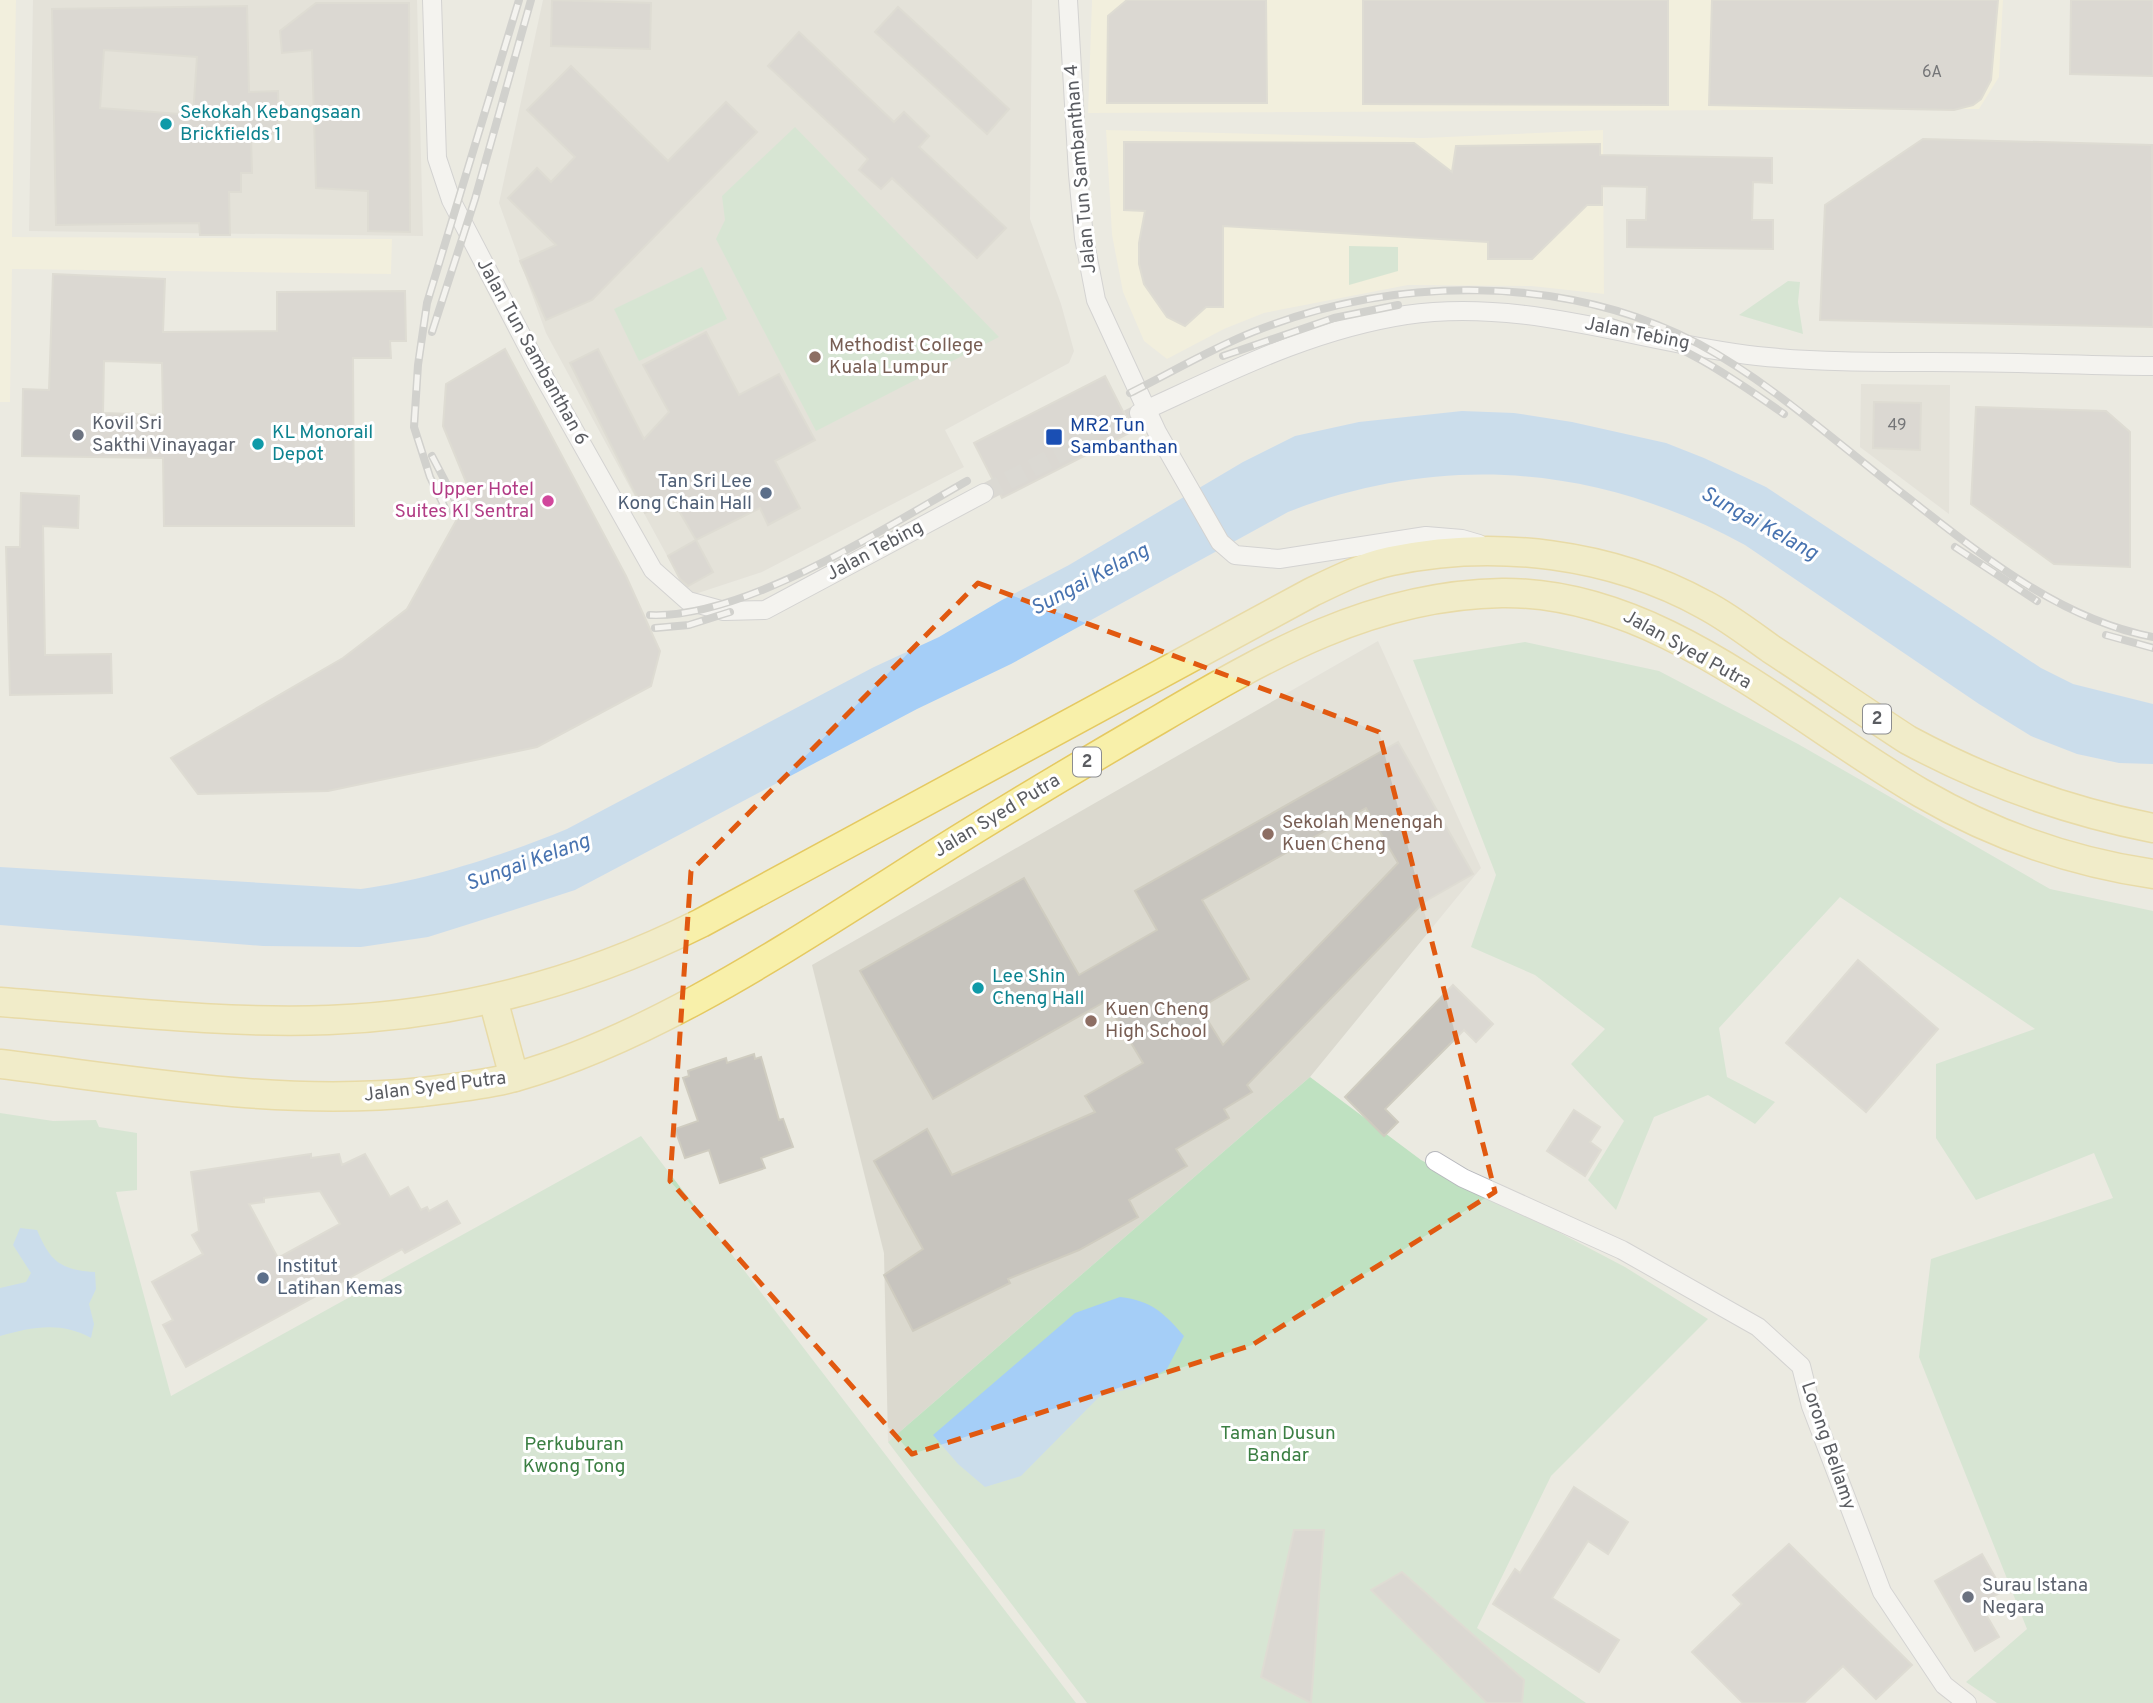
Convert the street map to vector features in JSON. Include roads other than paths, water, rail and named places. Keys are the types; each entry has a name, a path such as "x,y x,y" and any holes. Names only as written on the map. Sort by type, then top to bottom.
{"main road":[{"name":"2","path":"0,1002 290,1020 373,1017 493,999 563,980 680,934 1247,626 1337,580 1390,561 1452,553 1499,551 1598,563 1678,590 1708,606 1897,732 1941,758 2033,797 2153,828"},
{"name":"Jalan Syed Putra","path":"0,1064 262,1095 340,1098 448,1089 514,1077 658,1019 771,957 986,821 1274,654 1359,617 1458,596 1501,593 1548,595 1591,602 1619,611 1693,649 1875,765 1975,821 2061,854 2153,874"},
{"path":"493,999 514,1077"}],"street":[{"name":"Jalan Tun Sambanthan 6","path":"432,0 438,158 461,221 536,363 653,570 688,601 724,611 765,610"},
{"name":"Jalan Tun Sambanthan 4","path":"1068,0 1078,174 1091,279 1102,319 1143,411 1220,542 1235,555 1279,559 1426,536 1462,539 1499,551"},
{"name":"Jalan Tebing","path":"1143,411 1291,344 1342,327 1429,313 1521,315 1583,323 1730,352 1819,361 2153,366"},
{"name":"Jalan Tebing","path":"765,610 984,493"},
{"name":"Lorong Bellamy","path":"1435,1161 1463,1178 1622,1250 1758,1327 1801,1366 1811,1406 1882,1592 1944,1685 1967,1703"}],"water":[{"name":"Sungai Kelang","path":"1462,411 1514,413 1572,422 1666,443 1766,487 2041,668 2073,684 2153,704 2153,764 2119,763 2077,754 2031,736 1979,704 1745,545 1690,518 1634,498 1577,484 1520,476 1463,475 1405,481 1346,493 1288,512 1011,664 917,709 575,890 428,937 361,947 263,946 0,925 0,867 361,889 412,880 518,848 567,829 874,667 939,637 1069,565 1243,462 1295,436 1359,422"},
{"path":"20,1228 37,1230 58,1262 73,1269 95,1272 96,1289 89,1304 94,1324 91,1338 68,1329 46,1327 0,1336 0,1288 26,1282 31,1273 13,1245"},
{"path":"1120,1297 1141,1301 1156,1309 1184,1336 1167,1369 1139,1386 1099,1397 1021,1476 985,1487 958,1464 933,1435 1075,1313"}],"tunnel":[{"path":"984,493 1139,413"}],"railway":[{"path":"447,512 430,477 414,427 418,365 427,303 519,0"},
{"path":"432,332 475,199 531,0"},
{"path":"1130,393 1253,332 1362,300 1420,292 1478,290 1535,294 1592,304 1647,321 1699,344 1727,360 1808,418 1967,543 2024,583 2086,616 2153,637"},
{"path":"1223,356 1334,318 1398,305"},
{"path":"1612,322 1681,349 1723,373 1784,414"},
{"path":"432,456 456,502"},
{"path":"650,615 687,612 728,602 770,587 855,545 967,481"},
{"path":"1955,547 2037,601"},
{"path":"655,628 689,625 730,612"},
{"path":"2106,635 2153,648"}],"place":[{"name":"Sekokah Kebangsaan Brickfields 1","path":"166,124"},
{"name":"Methodist College Kuala Lumpur","path":"815,357"},
{"name":"Kovil Sri Sakthi Vinayagar","path":"78,435"},
{"name":"MR2 Tun Sambanthan","path":"1054,437"},
{"name":"KL Monorail Depot","path":"258,444"},
{"name":"Tan Sri Lee Kong Chain Hall","path":"766,493"},
{"name":"Upper Hotel Suites Kl Sentral","path":"548,501"},
{"name":"Sekolah Menengah Kuen Cheng","path":"1268,834"},
{"name":"Lee Shin Cheng Hall","path":"978,988"},
{"name":"Kuen Cheng High School","path":"1091,1021"},
{"name":"Institut Latihan Kemas","path":"263,1278"},
{"name":"Surau Istana Negara","path":"1968,1597"}],"park label":[{"name":"Taman Dusun Bandar","path":"1278,1445"},
{"name":"Perkuburan Kwong Tong","path":"574,1456"}]}
